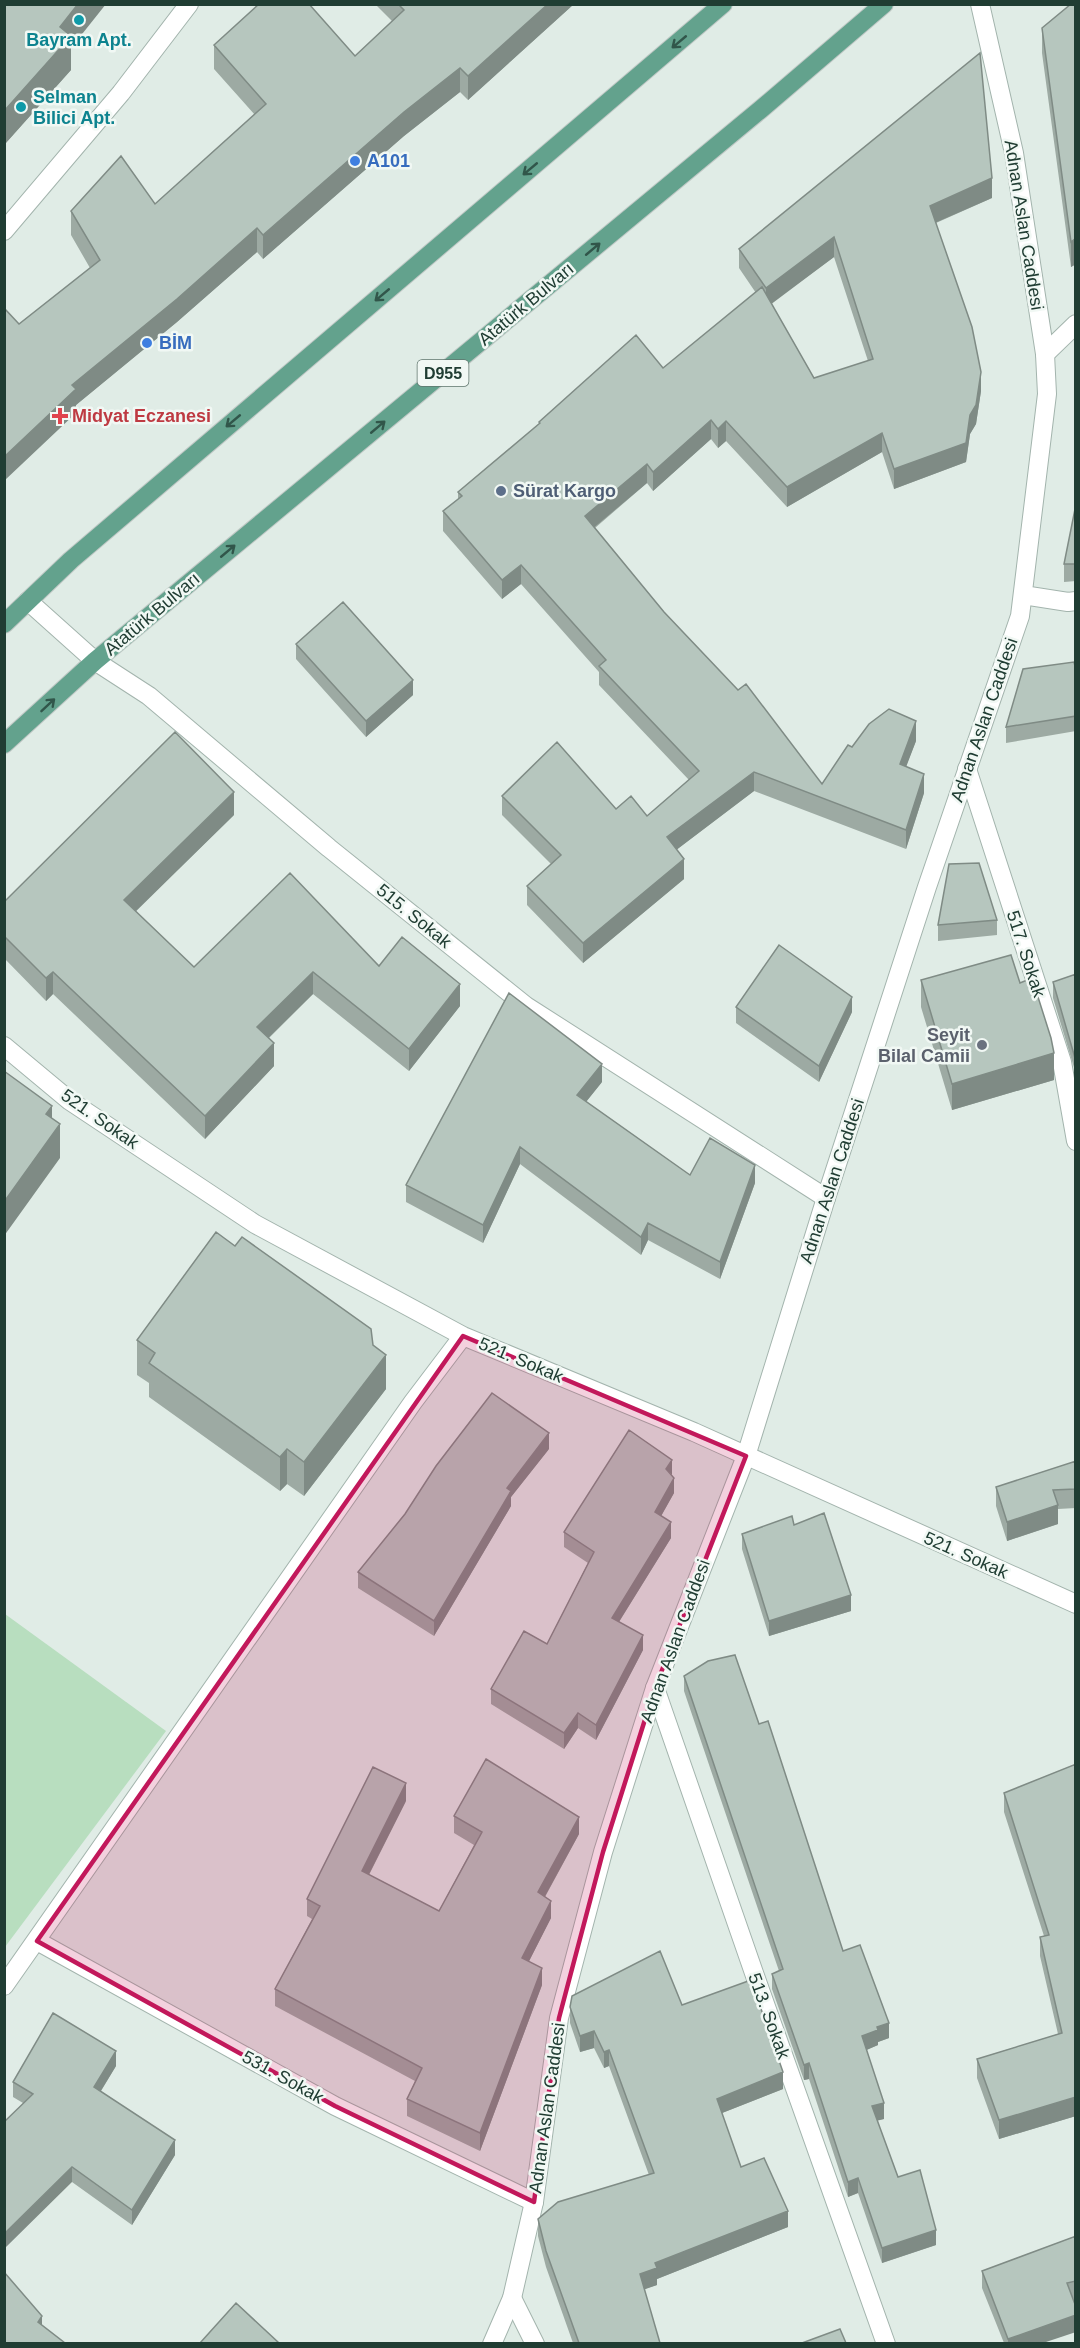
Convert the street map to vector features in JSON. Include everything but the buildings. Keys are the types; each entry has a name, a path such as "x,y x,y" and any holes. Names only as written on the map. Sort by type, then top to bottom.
{"main road":[{"path":"4,624 70,560 723,4"},
{"name":"Atatürk Bulvarı","path":"4,744 95,661 751,118 884,4"}],"street":[{"path":"4,231 121,93 189,4"},
{"name":"Adnan Aslan Caddesi","path":"492,2343 512,2298 534,2202 560,2018 603,1852 655,1688 746,1456 825,1198 927,887 1020,616 1047,394 1045,354 1014,153 980,4"},
{"path":"1045,354 1076,324"},
{"path":"1023,595 1068,602 1076,601"},
{"name":"515. Sokak","path":"28,601 95,661 149,696 329,848 526,1006 825,1198"},
{"name":"517. Sokak","path":"967,769 1062,1062 1076,1141"},
{"name":"521. Sokak","path":"4,1046 70,1101 255,1224 463,1336 746,1456 1076,1604"},
{"path":"4,1986 406,1412 463,1336"},
{"name":"513. Sokak","path":"655,1688 886,2343"},
{"name":"531. Sokak","path":"37,1941 335,2106 534,2202"},
{"path":"512,2298 535,2343"}],"highlighted area":[{"path":"463,1336 746,1456 655,1688 603,1852 559,2018 534,2202 335,2106 37,1941"}],"green space":[{"path":"5,1614 166,1731 5,1947"}],"place":[{"name":"Bayram Apt.","path":"79,20"},
{"name":"Selman Bilici Apt.","path":"21,107"},
{"name":"A101","path":"355,161"},
{"name":"BİM","path":"147,343"},
{"name":"Midyat Eczanesi","path":"60,416"},
{"name":"Sürat Kargo","path":"501,491"},
{"name":"Seyit Bilal Camii","path":"982,1045"}]}
